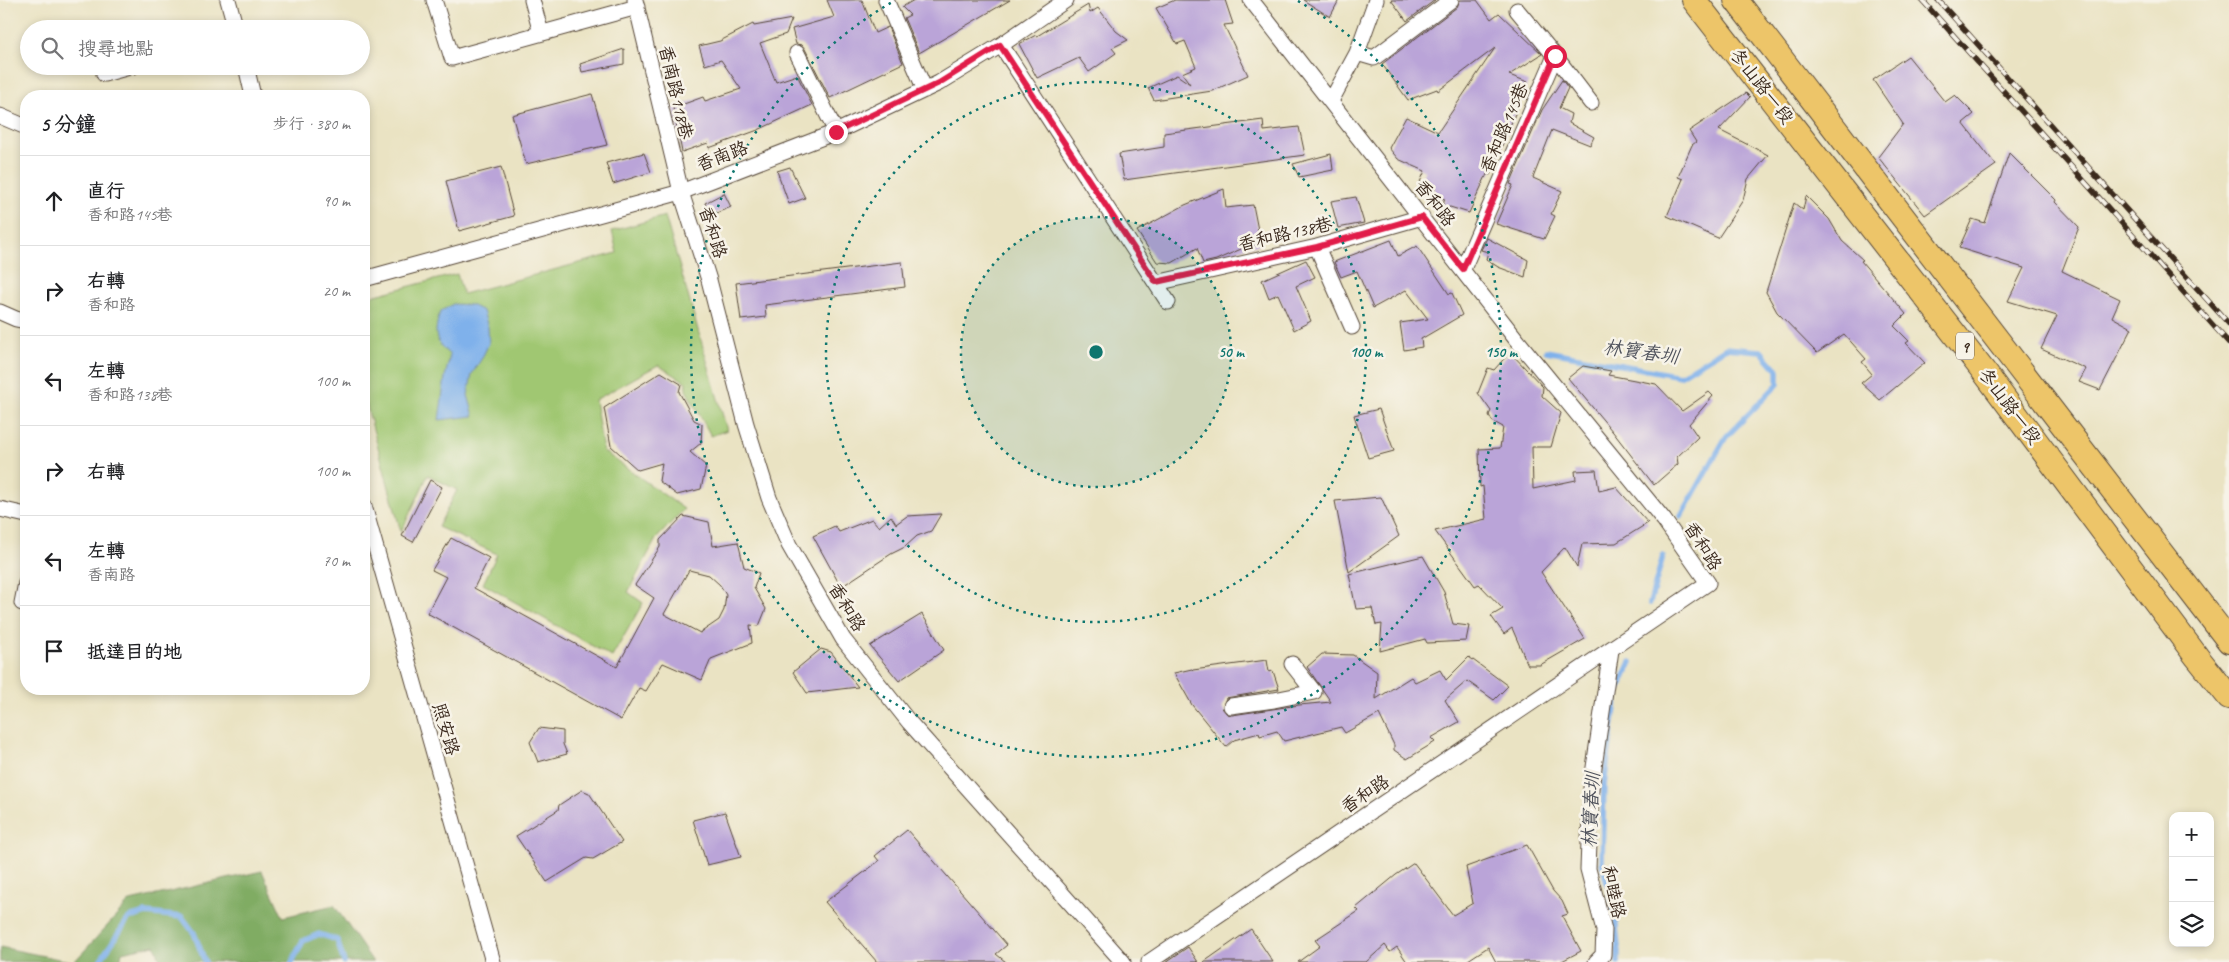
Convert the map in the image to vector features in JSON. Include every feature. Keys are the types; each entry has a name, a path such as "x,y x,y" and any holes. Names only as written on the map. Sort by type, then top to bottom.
{"main road":[{"name":"冬山路一段","path":"1694,0 1985,372 2197,657 2229,697"},
{"name":"冬山路一段","path":"1736,0 2228,639"},
{"path":"1985,372 2011,355"},
{"path":"2197,657 2228,639"}],"street":[{"path":"228,0 234,20"},
{"path":"434,0 452,58 541,34 636,3"},
{"path":"532,0 541,34"},
{"path":"886,0 925,90"},
{"name":"香南路","path":"370,277 681,192 836,132 925,90 1000,45 1066,0"},
{"name":"香和路","path":"1149,962 1612,650 1708,583 1668,526 1516,339 1251,0"},
{"path":"1331,101 1357,54 1376,0"},
{"path":"1357,54 1374,58 1451,0"},
{"name":"香南路118巷","path":"636,3 681,192"},
{"path":"1517,10 1591,102"},
{"path":"1000,45 1168,302"},
{"path":"798,53 836,132"},
{"name":"香和路145巷","path":"1463,269 1555,56"},
{"path":"248,75 252,90"},
{"path":"0,116 20,124"},
{"name":"香和路","path":"681,192 709,280 746,424 769,498 789,545 843,639 909,722 1123,962"},
{"name":"香和路138巷","path":"1156,282 1317,247 1422,217"},
{"path":"1317,247 1352,327"},
{"path":"0,312 20,319"},
{"path":"0,509 20,514"},
{"name":"照安路","path":"370,527 493,962"},
{"name":"和睦路","path":"1596,962 1603,955 1604,930 1588,869 1591,788 1612,650"},
{"path":"1231,706 1314,692 1292,664"}],"green space":[{"path":"665,216 727,430 711,436 686,390 686,382 658,365 595,400 603,451 684,509 656,539 628,592 643,603 612,657 483,584 497,554 438,527 457,490 428,475 401,532 370,418 370,296 457,274 463,294 617,253 612,231"},
{"path":"262,871 283,917 334,905 373,962 161,962 155,945 122,952 120,962 74,962 130,901"},
{"path":"0,947 74,962 0,962"}],"water":[{"path":"453,304 471,305 483,311 488,327 489,343 472,374 468,395 474,416 439,420 450,355 440,345 436,331 440,312"}],"building":[{"path":"827,0 862,0 875,33 888,27 903,63 830,98 805,49 802,45 796,44 792,29 834,17"},
{"path":"914,0 1010,0 919,53 904,18 910,15 902,7"},
{"path":"1175,0 1225,0 1233,24 1224,25 1248,75 1212,91 1154,100 1148,88 1177,75 1190,84 1182,73 1196,67 1185,41 1177,44 1156,8"},
{"path":"1303,0 1339,0 1330,17"},
{"path":"1391,0 1435,0 1407,21"},
{"path":"1460,0 1477,0 1491,19 1499,13 1542,54 1509,75 1528,82 1490,175 1487,174 1469,213 1450,207 1441,209 1445,199 1432,196 1435,188 1420,182 1425,171 1398,159 1389,148 1406,117 1438,132 1495,48 1438,91 1437,89 1408,100 1382,64 1457,7"},
{"path":"1088,5 1090,13 1098,8 1116,31 1128,40 1112,48 1116,53 1089,72 1079,58 1037,78 1019,44 1037,36"},
{"path":"792,19 786,34 760,43 776,82 797,75 812,105 758,130 709,148 708,143 682,152 673,108 703,97 705,101 741,89 721,60 705,65 699,46 720,41 753,24 754,26"},
{"path":"624,49 624,64 582,72 580,64"},
{"path":"1908,56 1945,102 1955,95 1974,114 1963,123 1996,165 1925,215 1878,157 1903,124 1873,80"},
{"path":"1562,80 1568,88 1559,108 1571,114 1569,123 1594,137 1590,145 1552,130 1533,178 1562,191 1551,214 1555,216 1544,239 1496,224 1513,185 1510,184 1542,110"},
{"path":"1746,93 1750,97 1719,130 1768,155 1748,179 1743,200 1718,238 1667,216 1683,179 1678,177 1692,145 1696,142 1689,131"},
{"path":"592,94 607,145 526,164 512,115"},
{"path":"1263,120 1264,131 1299,127 1305,155 1124,180 1119,154 1164,147 1164,133"},
{"path":"644,153 651,172 613,184 606,163"},
{"path":"2009,153 2056,200 2055,202 2079,227 2062,271 2120,299 2112,317 2132,328 2100,390 2079,382 2086,369 2041,349 2057,316 2008,301 2024,268 1959,248 1972,219 1985,223"},
{"path":"1331,154 1333,170 1299,177 1293,164"},
{"path":"501,167 514,216 459,231 446,181"},
{"path":"790,167 805,198 789,204 777,171"},
{"path":"1224,189 1226,208 1253,205 1261,245 1248,246 1216,260 1203,263 1197,248 1172,263 1157,262 1137,231 1185,205"},
{"path":"724,193 731,207 709,216 705,203"},
{"path":"1806,196 1829,219 1842,241 1863,260 1861,261 1906,314 1894,326 1909,341 1906,343 1925,363 1880,400 1861,383 1872,374 1862,362 1866,359 1844,334 1817,353 1777,312 1766,292 1794,203 1803,210"},
{"path":"1356,197 1364,223 1338,228 1331,201"},
{"path":"1487,238 1528,260 1525,277 1498,267 1486,259 1488,252 1481,250"},
{"path":"1391,240 1398,256 1417,246 1449,294 1452,293 1462,315 1421,339 1422,347 1404,350 1400,323 1428,319 1406,290 1373,308 1357,271 1341,277 1334,262"},
{"path":"1306,260 1315,277 1296,286 1311,321 1294,330 1278,294 1269,298 1262,280"},
{"path":"902,262 905,287 765,305 766,317 741,320 736,283"},
{"path":"1510,352 1543,387 1542,396 1561,413 1551,447 1532,447 1533,489 1576,480 1575,471 1596,470 1599,491 1616,487 1648,523 1616,543 1582,544 1577,567 1565,547 1541,572 1585,639 1540,665 1528,665 1512,628 1504,634 1491,616 1503,609 1479,584 1475,586 1435,531 1486,519 1483,486 1480,487 1479,449 1500,448 1503,427 1492,421 1489,415 1491,411 1478,393 1488,368 1494,370"},
{"path":"1583,366 1611,371 1608,375 1656,384 1682,411 1709,392 1713,396 1689,424 1698,437 1677,457 1678,464 1654,485 1568,378"},
{"path":"661,372 681,384 679,392 694,420 702,424 701,443 690,452 706,466 701,489 677,495 659,481 662,463 638,470 611,446 604,408"},
{"path":"1379,409 1394,451 1368,458 1354,415"},
{"path":"430,480 442,487 413,542 402,536"},
{"path":"1381,497 1399,536 1349,572 1335,501"},
{"path":"941,514 931,531 917,536 905,547 841,587 813,536 835,526 839,532 872,519 879,527 891,516 896,524 907,516"},
{"path":"683,516 709,522 713,546 738,542 744,567 759,573 754,588 766,609 759,626 750,625 752,643 711,659 702,680 663,663 646,691 639,688 621,720 427,613 446,577 432,570 451,538 489,558 474,588 617,667 654,598 635,585 660,547 660,540","holes":["689,570 709,575 720,585 726,595 724,610 719,620 700,633 664,614"]},
{"path":"1423,556 1444,592 1453,624 1469,626 1466,641 1427,643 1425,639 1380,651 1382,624 1376,625 1372,608 1356,609 1349,574"},
{"path":"922,614 944,650 899,681 870,646"},
{"path":"821,649 831,652 858,687 807,693 793,672"},
{"path":"1322,654 1353,655 1377,672 1376,699 1411,677 1415,682 1440,670 1446,680 1469,657 1508,686 1494,700 1467,681 1445,700 1459,722 1431,738 1435,742 1407,759 1394,750 1394,745 1379,714 1345,733 1341,727 1284,741 1277,731 1260,736 1259,733 1234,740 1226,747 1192,705 1174,673 1267,660 1269,672 1273,671 1279,689 1226,698 1222,708 1227,714 1232,715 1331,702 1307,667"},
{"path":"539,728 563,731 563,744 567,754 538,762 530,742"},
{"path":"582,790 589,793 622,842 593,859 586,858 547,882 516,836 558,810 559,805"},
{"path":"725,812 741,857 707,865 693,820"},
{"path":"907,830 1007,945 996,954 1006,962 877,962 825,902 879,861 875,856"},
{"path":"1527,845 1553,891 1562,901 1568,914 1562,916 1581,951 1560,962 1496,962 1488,947 1465,962 1407,962 1397,947 1390,952 1385,945 1366,962 1298,962 1320,946 1315,940 1359,911 1356,908 1396,875 1414,863 1453,915 1473,903 1466,867"},
{"path":"1251,929 1273,962 1204,962"},
{"path":"1188,947 1198,962 1166,962"}],"waterway":[{"name":"林寶春圳","path":"1546,351 1680,376 1726,348 1761,351 1778,371 1778,384 1726,437 1681,516"},
{"name":"林寶春圳","path":"1650,603 1663,556"},
{"name":"林寶春圳","path":"1618,962 1615,915 1602,863 1604,785 1617,693 1631,662"},
{"path":"99,962 129,918 146,913 182,917 194,933 205,962"},
{"path":"292,962 303,941 319,934 337,940 344,962"}],"railway":[{"path":"1922,0 2229,343"},
{"path":"1938,0 2229,324"}],"route":[{"path":"836,132 939,83 1000,45 1156,282 1317,247 1422,217 1463,269 1555,56"}]}
